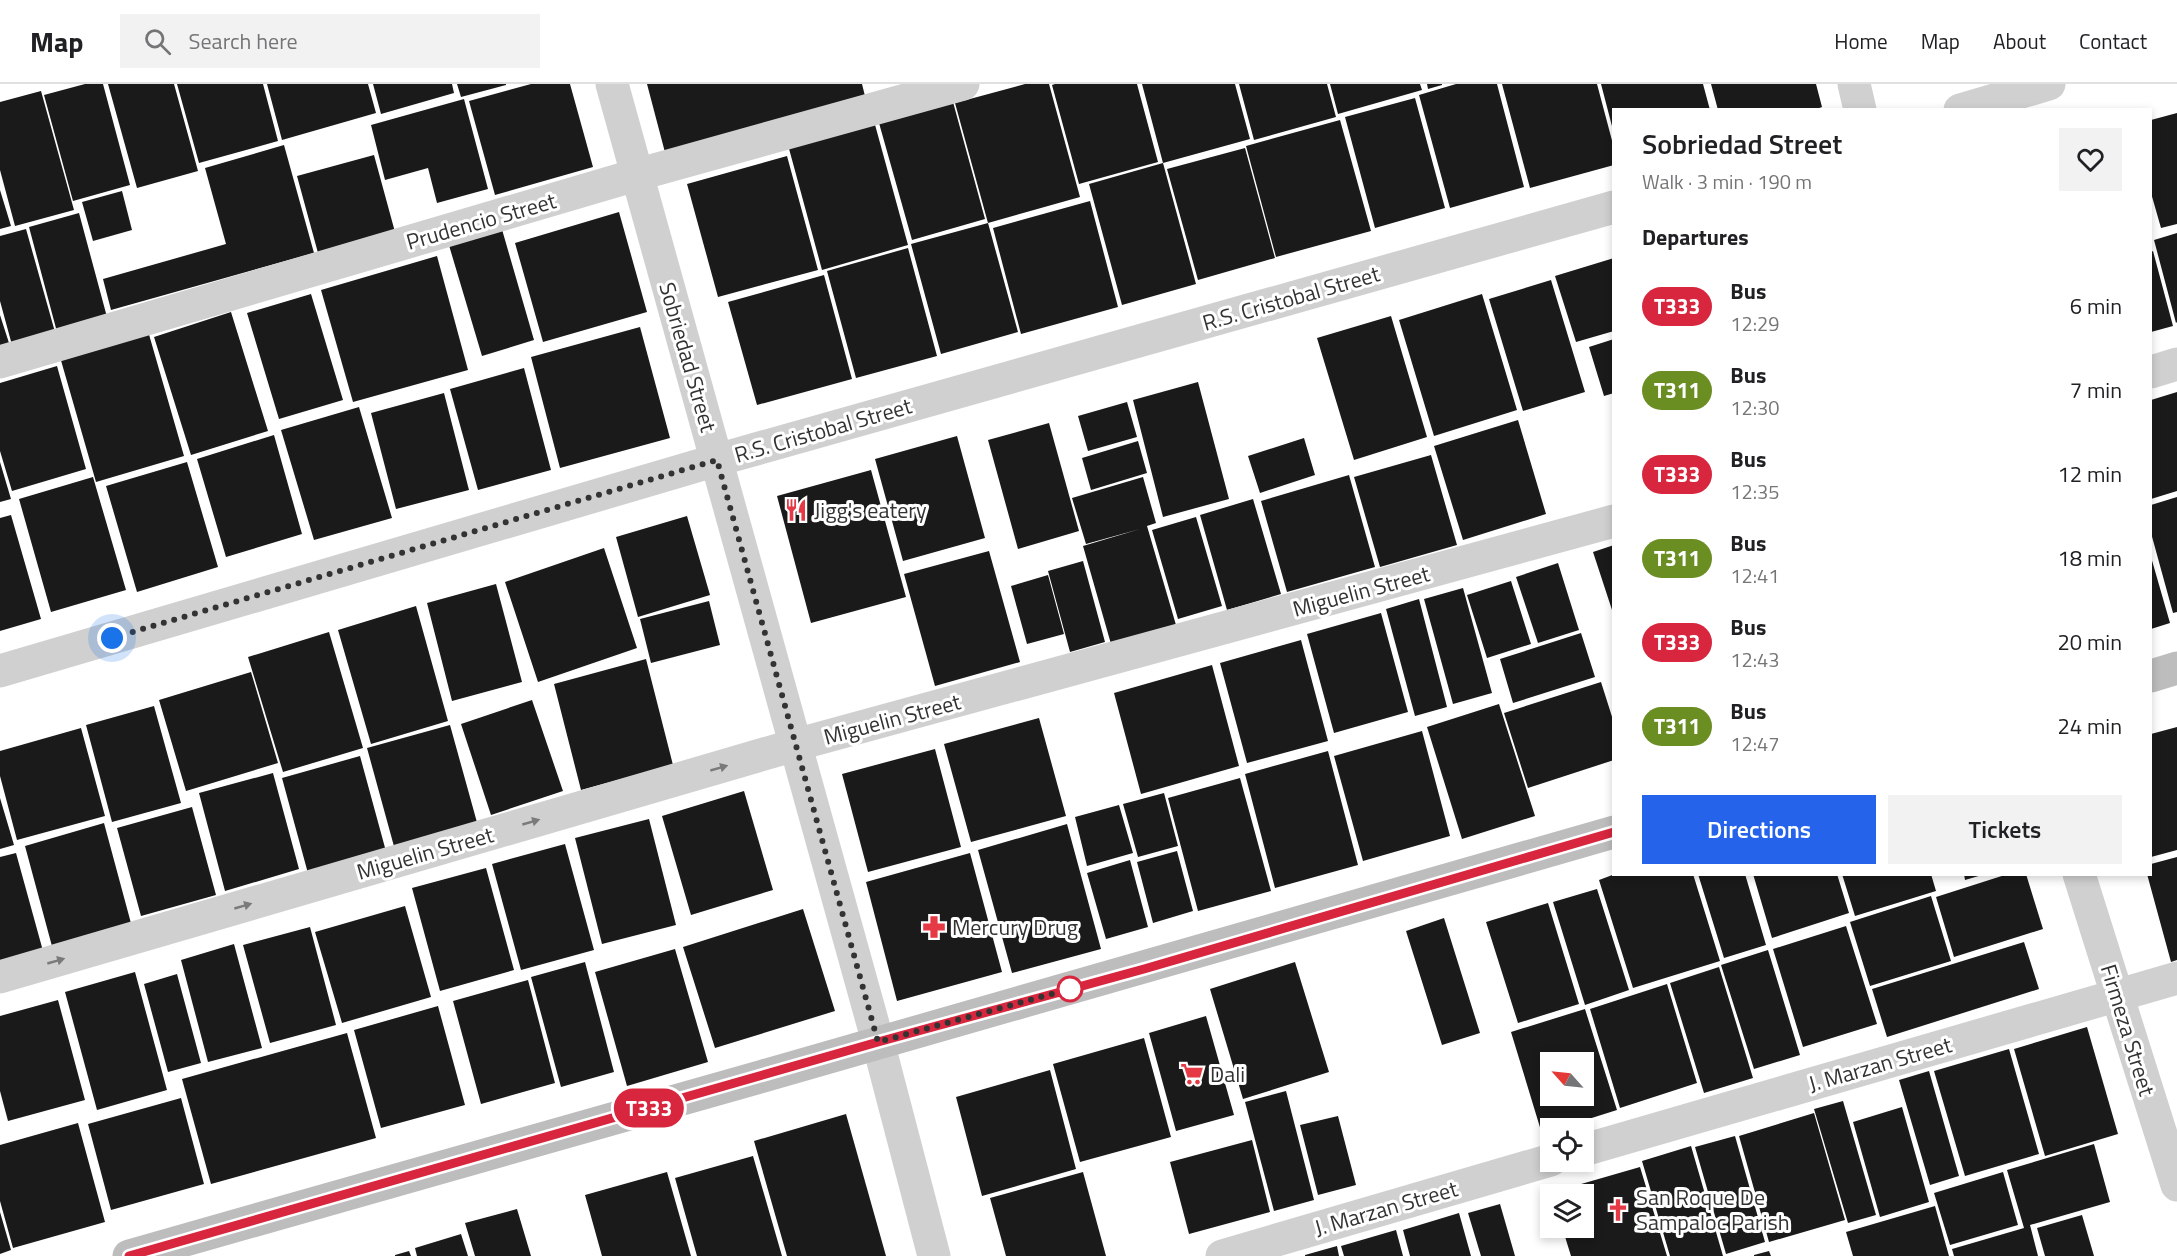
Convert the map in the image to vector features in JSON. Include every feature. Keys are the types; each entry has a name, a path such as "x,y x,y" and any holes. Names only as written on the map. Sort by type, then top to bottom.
{"street":[{"name":"Sobriedad Street","path":"612,84 878,1042 934,1256"},
{"name":"Prudencio Street","path":"0,362 636,175 963,84"},
{"path":"1854,84 1860,108"},
{"path":"1967,108 2049,84"},
{"name":"R.S. Cristobal Street","path":"0,671 717,460 1612,208"},
{"path":"2152,372 2177,364"},
{"name":"Miguelin Street","path":"0,977 795,745 1612,522"},
{"path":"2152,676 2177,668"},
{"path":"129,1256 878,1042 1144,969 1612,833"},
{"name":"Firmeza Street","path":"2080,876 2177,1185"},
{"name":"J. Marzan Street","path":"1594,1147 2177,978"},
{"name":"J. Marzan Street","path":"1222,1256 1540,1163"}],"building":[{"path":"85,84 103,84 130,185 73,201 44,95"},
{"path":"108,84 174,84 198,171 137,188"},
{"path":"177,84 263,84 278,141 199,163"},
{"path":"267,84 368,84 376,113 282,140"},
{"path":"373,84 452,84 454,93 381,114"},
{"path":"457,84 506,84 506,85 461,97"},
{"path":"531,84 570,84 593,167 495,195 469,101"},
{"path":"647,84 862,84 867,104 667,160"},
{"path":"1025,84 1049,84 1080,197 988,223 955,103"},
{"path":"1137,84 1158,162 1079,184 1052,85"},
{"path":"1142,84 1235,84 1250,139 1163,163"},
{"path":"1239,84 1327,84 1336,117 1254,140"},
{"path":"1330,84 1420,84 1422,90 1338,114"},
{"path":"1427,84 1442,84 1442,85 1428,89"},
{"path":"1456,84 1497,84 1524,187 1450,208 1419,95"},
{"path":"1502,84 1597,84 1612,140 1612,166 1530,188"},
{"path":"1601,84 1703,84 1709,108 1612,108 1612,126"},
{"path":"1711,84 1816,84 1822,107 1819,108 1717,108"},
{"path":"41,91 74,210 15,226 0,170 0,102"},
{"path":"1415,98 1445,208 1375,228 1345,117"},
{"path":"464,99 488,189 437,203 428,168 385,180 371,125"},
{"path":"953,102 985,219 912,240 879,123"},
{"path":"2177,113 2177,224 2161,228 2152,196 2152,120"},
{"path":"1340,120 1371,231 1276,257 1246,146"},
{"path":"874,121 908,245 822,270 788,145"},
{"path":"284,145 314,253 111,310 103,279 226,244 205,168"},
{"path":"1245,148 1275,258 1198,280 1167,169"},
{"path":"374,155 395,232 318,253 297,176"},
{"path":"787,156 818,270 718,297 687,184"},
{"path":"1163,163 1196,284 1122,305 1089,184"},
{"path":"0,190 11,226 0,229"},
{"path":"122,191 132,230 93,241 82,202"},
{"path":"1090,201 1118,307 1021,334 993,228"},
{"path":"619,212 647,312 543,342 515,243"},
{"path":"79,213 107,317 57,332 29,227"},
{"path":"988,223 1018,332 941,354 911,244"},
{"path":"501,226 534,340 482,356 448,242"},
{"path":"26,229 55,332 12,345 0,301 0,236"},
{"path":"2177,233 2177,322 2176,323 2154,240"},
{"path":"908,248 937,356 856,378 827,271"},
{"path":"2152,252 2173,326 2152,332"},
{"path":"437,256 468,370 353,402 321,290"},
{"path":"1612,259 1612,332 1576,342 1555,276"},
{"path":"824,275 852,379 757,405 728,302"},
{"path":"1551,280 1585,392 1523,411 1489,299"},
{"path":"311,294 343,400 279,419 247,313"},
{"path":"1482,294 1517,410 1434,436 1399,320"},
{"path":"231,312 268,431 191,455 154,337"},
{"path":"0,315 9,343 0,346"},
{"path":"1391,316 1427,437 1354,460 1317,338"},
{"path":"640,327 670,438 560,468 531,357"},
{"path":"148,331 184,456 96,482 60,357"},
{"path":"1612,340 1612,394 1604,396 1589,347"},
{"path":"57,366 86,469 12,491 0,451 0,383"},
{"path":"524,368 551,470 478,490 450,389"},
{"path":"1198,382 1229,499 1163,517 1133,400"},
{"path":"2177,392 2177,491 2152,499 2152,400"},
{"path":"444,393 469,490 396,509 371,413"},
{"path":"1127,402 1137,437 1088,451 1078,416"},
{"path":"359,407 392,518 314,540 281,430"},
{"path":"1518,420 1546,514 1463,540 1434,446"},
{"path":"1049,423 1079,531 1018,549 988,440"},
{"path":"274,435 302,534 226,557 197,459"},
{"path":"957,436 985,538 903,561 875,459"},
{"path":"1304,438 1315,475 1260,493 1248,456"},
{"path":"1138,441 1147,473 1091,490 1082,458"},
{"path":"1431,455 1457,545 1380,567 1354,477"},
{"path":"0,462 11,499 0,502"},
{"path":"187,462 218,567 137,592 106,486"},
{"path":"871,470 906,597 811,623 777,496"},
{"path":"1349,475 1375,567 1287,592 1261,501"},
{"path":"93,477 126,590 51,612 19,499"},
{"path":"1143,477 1156,523 1147,526 1176,625 1111,644 1083,546 1140,529 1086,544 1072,498"},
{"path":"2177,497 2177,612 2173,613 2152,537 2152,505"},
{"path":"1253,499 1281,594 1227,610 1200,515"},
{"path":"11,515 41,619 0,631 0,518"},
{"path":"687,516 710,595 638,617 616,537"},
{"path":"1196,517 1222,606 1178,619 1152,530"},
{"path":"1612,546 1612,610 1593,552"},
{"path":"604,548 637,648 538,682 505,582"},
{"path":"989,551 1020,662 935,686 904,574"},
{"path":"2152,560 2170,623 2152,629"},
{"path":"1083,561 1105,642 1070,652 1048,571"},
{"path":"1558,563 1579,630 1538,643 1516,577"},
{"path":"1048,575 1064,634 1027,644 1011,586"},
{"path":"1511,581 1531,644 1487,658 1467,595"},
{"path":"496,584 522,682 452,701 427,603"},
{"path":"1463,588 1492,693 1453,704 1424,599"},
{"path":"1419,599 1447,707 1415,716 1386,609"},
{"path":"709,601 720,645 651,663 640,619"},
{"path":"416,606 448,721 371,744 338,630"},
{"path":"1381,613 1408,712 1334,733 1307,634"},
{"path":"329,632 363,748 283,772 248,657"},
{"path":"1581,633 1595,677 1513,703 1500,659"},
{"path":"1301,640 1328,741 1247,763 1220,663"},
{"path":"646,659 673,765 581,790 554,684"},
{"path":"1212,665 1239,766 1141,794 1114,693"},
{"path":"251,672 278,763 186,791 159,700"},
{"path":"1601,682 1612,717 1612,761 1528,788 1504,713"},
{"path":"532,700 563,791 491,815 461,724"},
{"path":"1499,704 1535,816 1462,839 1427,727"},
{"path":"154,706 181,803 112,822 86,725"},
{"path":"1039,718 1066,816 971,842 944,744"},
{"path":"450,725 478,826 395,850 367,748"},
{"path":"2177,727 2177,850 2152,857 2152,734"},
{"path":"81,728 105,816 17,840 0,776 0,751"},
{"path":"1422,731 1450,836 1363,861 1334,756"},
{"path":"935,749 961,847 868,872 842,774"},
{"path":"1328,751 1358,865 1275,888 1245,774"},
{"path":"360,756 387,855 309,877 282,778"},
{"path":"273,773 299,869 225,891 199,793"},
{"path":"1240,778 1271,891 1198,911 1168,798"},
{"path":"744,791 773,890 691,915 662,816"},
{"path":"1164,793 1178,846 1138,857 1123,804"},
{"path":"0,798 14,845 0,849"},
{"path":"1119,805 1133,853 1087,866 1075,817"},
{"path":"192,807 216,895 141,916 117,828"},
{"path":"649,819 676,925 602,944 575,838"},
{"path":"104,823 132,927 53,950 25,846"},
{"path":"1067,824 1101,949 1012,973 978,850"},
{"path":"565,844 594,950 521,970 492,864"},
{"path":"1177,851 1193,911 1153,923 1137,862"},
{"path":"16,853 43,951 0,963 0,857"},
{"name":"Mercury Drug","path":"970,853 1002,972 897,1001 866,882"},
{"path":"2177,857 2177,960 2171,962 2148,876 2152,876 2152,864"},
{"path":"1130,860 1148,927 1106,939 1087,873"},
{"path":"486,868 514,970 440,991 412,888"},
{"path":"1612,875 1694,876 1720,961 1633,988 1599,880"},
{"path":"1699,876 1746,876 1766,945 1724,958"},
{"path":"1754,876 1838,876 1849,913 1772,938"},
{"path":"1843,876 1932,876 1936,891 1855,916"},
{"path":"1964,876 1979,876 1965,880"},
{"path":"2002,876 2027,876 2043,929 1954,957 1936,897"},
{"path":"1597,889 1629,990 1585,1005 1553,902"},
{"path":"1931,896 1951,961 1870,986 1850,922"},
{"path":"1548,903 1579,1004 1518,1023 1486,922"},
{"path":"405,906 431,997 342,1023 315,932"},
{"path":"803,909 835,1011 715,1048 683,947"},
{"path":"1444,918 1480,1033 1442,1045 1406,931"},
{"path":"1846,926 1877,1024 1803,1047 1773,949"},
{"path":"310,927 336,1025 270,1043 243,945"},
{"path":"2024,942 2039,989 1887,1037 1872,989"},
{"path":"234,944 262,1048 208,1062 181,960"},
{"path":"675,949 708,1062 627,1086 595,972"},
{"path":"1768,950 1800,1055 1754,1069 1721,965"},
{"path":"585,962 614,1072 561,1087 531,977"},
{"path":"1295,962 1329,1072 1243,1099 1210,989"},
{"path":"1719,967 1753,1078 1704,1093 1670,983"},
{"path":"135,972 167,1090 97,1110 65,992"},
{"path":"177,974 201,1063 168,1072 144,984"},
{"path":"528,980 555,1083 481,1104 453,1001"},
{"path":"1667,984 1697,1083 1620,1108 1590,1009"},
{"path":"58,1000 85,1100 8,1121 0,1091 0,1016"},
{"path":"438,1006 465,1105 381,1128 354,1030"},
{"path":"1585,1009 1617,1110 1592,1118 1540,1118 1540,1127 1511,1032"},
{"name":"Dali","path":"1206,1016 1234,1115 1176,1131 1149,1033"},
{"path":"2087,1027 2118,1134 2045,1156 2014,1049"},
{"path":"347,1033 376,1138 211,1184 182,1079"},
{"path":"1144,1038 1171,1137 1080,1162 1053,1064"},
{"path":"2009,1049 2039,1154 1965,1176 1934,1071"},
{"path":"1050,1070 1076,1169 982,1196 956,1097"},
{"path":"1929,1071 1959,1176 1930,1185 1899,1080"},
{"path":"1286,1091 1314,1200 1274,1211 1245,1102"},
{"path":"181,1098 204,1184 111,1210 88,1124"},
{"path":"1843,1101 1876,1215 1848,1223 1814,1109"},
{"path":"1902,1107 1929,1202 1880,1217 1853,1122"},
{"path":"1814,1113 1845,1220 1769,1242 1739,1136"},
{"path":"846,1114 886,1256 787,1256 754,1141"},
{"path":"1338,1116 1356,1185 1318,1195 1300,1125"},
{"path":"78,1123 105,1222 13,1248 0,1201 0,1145"},
{"path":"1735,1136 1765,1242 1726,1254 1695,1147"},
{"path":"1252,1140 1270,1212 1189,1234 1170,1162"},
{"path":"2094,1144 2110,1202 2030,1225 2038,1256 1954,1256 1952,1249 2024,1228 2007,1170"},
{"path":"1691,1146 1723,1256 1670,1256 1642,1161"},
{"path":"753,1156 782,1256 697,1256 675,1178"},
{"name":"San Roque De Sampaloc Parish","path":"1640,1167 1667,1256 1571,1256 1565,1238 1594,1238 1594,1184 1581,1184"},
{"path":"667,1172 691,1256 602,1256 585,1195"},
{"path":"1083,1172 1106,1256 1006,1256 990,1198"},
{"path":"2003,1172 2018,1225 1950,1245 1934,1193"},
{"path":"1500,1204 1515,1256 1481,1256 1468,1213"},
{"path":"1935,1206 1949,1256 1853,1256 1846,1232"},
{"path":"517,1209 531,1256 475,1256 465,1223"},
{"path":"0,1212 11,1250 0,1254"},
{"path":"1459,1213 1471,1256 1410,1256 1403,1230"},
{"path":"2082,1215 2094,1256 2045,1256 2037,1228"},
{"path":"1396,1230 1403,1256 1344,1256 1341,1246"},
{"path":"461,1234 468,1256 417,1256 415,1248"},
{"path":"1337,1246 1339,1256 1305,1256 1305,1255"},
{"path":"409,1251 411,1256 395,1256 395,1255"},
{"path":"1769,1251 1771,1256 1754,1256 1754,1255"}],"bus line":[{"name":"T333","path":"129,1256 878,1042 1144,969 1612,833"}],"place":[{"name":"Jigg's eatery","path":"796,510"},
{"name":"Mercury Drug","path":"934,927"},
{"name":"Dali","path":"1192,1074"},
{"name":"San Roque De Sampaloc Parish","path":"1618,1210"}],"route":[{"path":"112,638 717,460 878,1042 1077,987 1070,989"}]}
